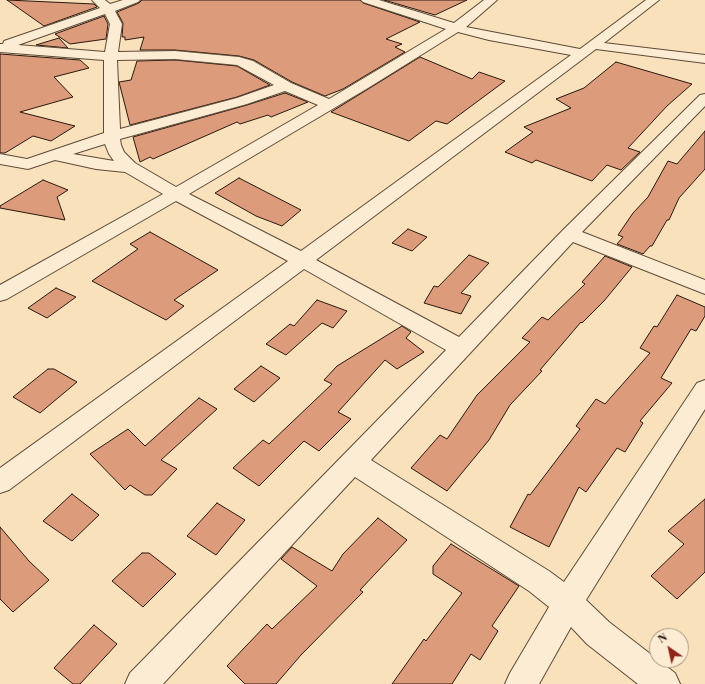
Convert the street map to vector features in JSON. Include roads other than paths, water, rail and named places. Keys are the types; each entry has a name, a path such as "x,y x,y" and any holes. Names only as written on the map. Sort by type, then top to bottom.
{"street":[{"path":"0,48 103,5 134,0"},
{"path":"367,0 456,28 519,42 705,59"},
{"path":"0,294 176,194 456,28 491,0"},
{"path":"0,482 466,140 653,0"},
{"path":"103,5 114,17 117,28 110,56 113,145 117,154 129,167 176,194 302,260 462,348"},
{"path":"0,48 110,56 175,56 239,62 248,64 286,86 329,104"},
{"path":"0,177 28,164 112,136 242,101 286,86"},
{"path":"141,684 570,234 705,98"},
{"path":"53,155 96,164 129,167"},
{"path":"0,159 28,164"},
{"path":"570,234 705,287"},
{"path":"521,684 568,603 705,390"},
{"path":"353,462 539,581 568,603 598,633 664,684"}]}
